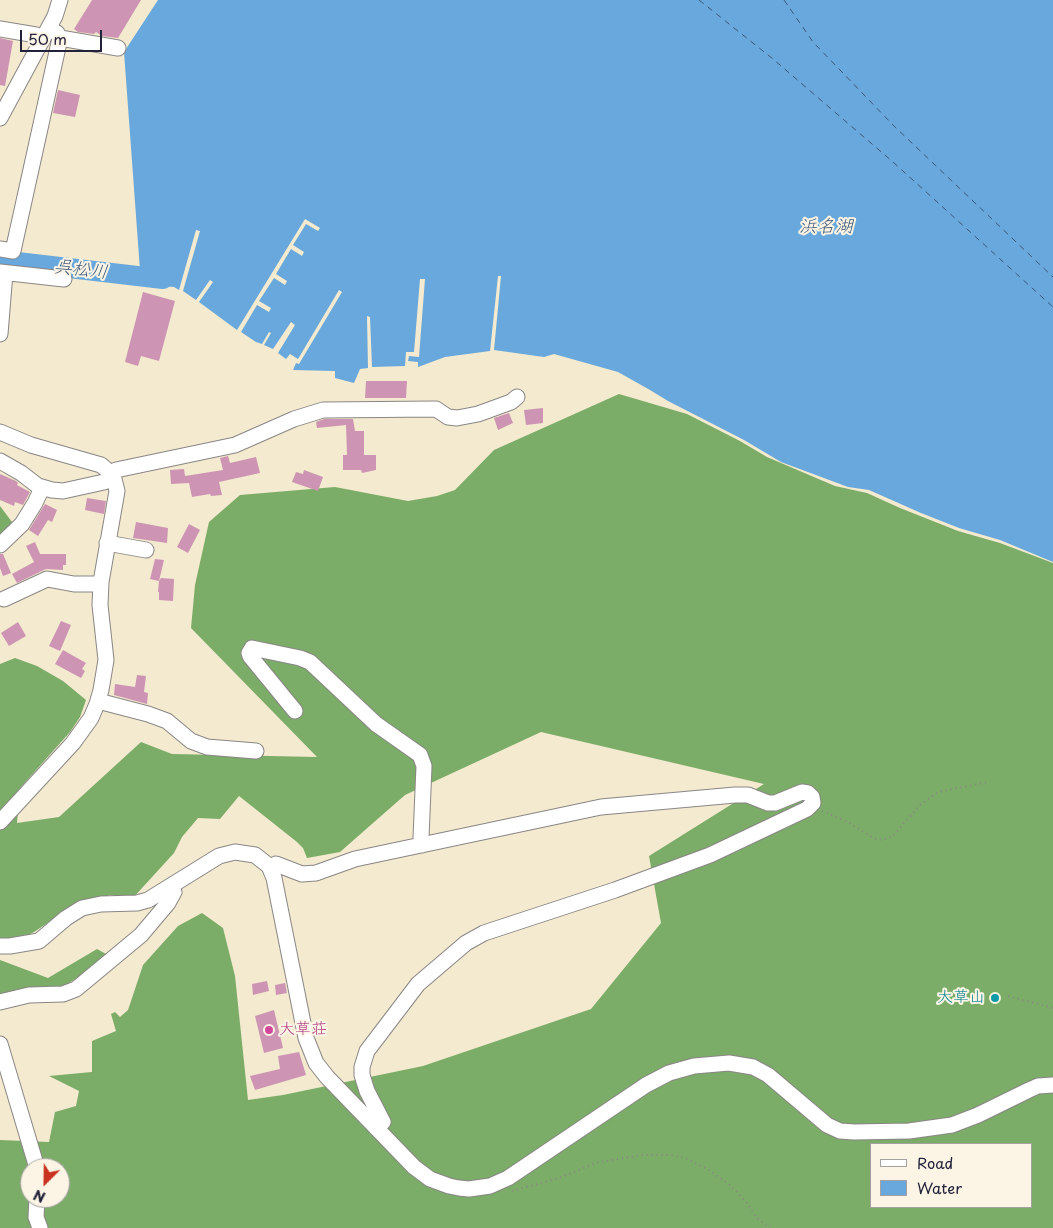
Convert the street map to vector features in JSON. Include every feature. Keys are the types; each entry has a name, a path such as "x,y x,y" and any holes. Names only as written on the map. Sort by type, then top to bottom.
{"street":[{"path":"0,249 13,251 50,35 60,0"},
{"path":"0,29 36,35 50,35 118,48"},
{"path":"0,118 50,35"},
{"path":"0,334 3,272 64,279"},
{"path":"0,462 21,473 42,488 64,492 104,482 116,470 235,445 294,419 323,410 436,409 448,417 457,418 478,414 511,402 517,397"},
{"path":"0,432 31,445 101,465 112,475 117,490 101,584 100,605 106,660 98,701 74,743 0,822"},
{"path":"0,545 22,524 42,488"},
{"path":"107,543 146,550"},
{"path":"1,597 47,579 70,584 101,584"},
{"path":"295,711 250,656 249,653 252,648 300,658 310,662 383,730 420,755 424,766 422,845"},
{"path":"98,701 167,721 191,741 207,748 256,751"},
{"path":"270,868 276,864 302,874 316,874 355,859 607,806 742,794 768,803 775,803 805,792 812,797 813,803 811,807 741,842 678,868 494,929 466,943 424,978 367,1051 362,1067 362,1075 367,1091 382,1122 376,1128"},
{"path":"0,808 14,795 21,799"},
{"path":"0,946 39,941 66,918 82,908 101,904 142,902 170,887 212,860 227,854 249,853 260,858 270,868 274,878 306,1038 312,1055 321,1070 414,1168 430,1179 449,1186 469,1188 490,1186 508,1178 646,1085 669,1073 694,1066 729,1063 753,1067 774,1080 821,1121 840,1131 854,1132 909,1131 952,1125 978,1115 1038,1086 1053,1084"},
{"path":"0,1002 29,995 63,994 76,989 141,935 168,903 174,892 170,887"},
{"path":"0,1044 34,1158"},
{"path":"36,1208 36,1217 40,1228"}],"path":[{"path":"811,807 848,822 873,838 882,840 893,836 920,805 938,792 988,782"},
{"path":"1008,996 1053,1008"},
{"path":"507,1193 559,1178 599,1162 644,1155 668,1155 685,1158 709,1170 730,1184 757,1218 770,1228"}],"green space":[{"path":"619,394 687,414 767,457 835,486 867,493 958,531 1000,543 1053,563 1053,1228 0,1228 0,1140 49,1142 55,1112 76,1106 79,1091 49,1076 92,1072 92,1041 116,1031 111,1014 115,1012 120,1017 128,1010 143,965 178,926 202,913 223,928 235,976 248,1100 283,1095 423,1066 591,1009 661,923 649,856 764,784 541,732 405,795 340,852 307,858 303,848 297,842 239,796 220,819 198,818 182,837 174,853 132,899 110,895 71,907 34,932 16,941 0,942 0,664 15,658 37,666 63,681 86,700 80,717 70,732 20,788 17,823 59,817 141,742 172,754 317,757 191,628 195,585 209,522 240,495 335,487 408,501 437,496 455,490 494,450"},
{"path":"0,506 15,526 0,544"},
{"path":"97,949 108,955 58,990 0,994 0,960 48,978"}],"water":[{"name":"浜名湖","path":"158,0 1053,0 1053,562 1000,540 959,528 869,490 848,487 781,462 618,372 554,354 544,357 494,350 501,276 498,276 490,351 445,357 418,367 418,362 408,361 409,356 419,357 425,279 420,279 414,352 406,352 405,366 372,367 370,317 367,316 368,368 360,369 354,383 335,378 335,371 293,370 296,363 299,364 342,292 339,290 298,359 290,354 286,359 278,353 295,325 291,322 273,349 264,345 271,333 269,332 262,344 241,332 257,305 269,312 271,308 259,301 274,278 285,285 287,281 276,274 291,249 302,256 304,252 293,245 306,224 318,231 320,228 305,219 237,330 199,302 213,282 210,280 196,300 183,291 200,231 196,230 179,290 174,287 141,284 124,52"}],"building":[{"path":"92,0 141,0 118,38 102,36 96,32 94,34 78,32 74,29"},
{"path":"0,38 13,41 5,86 0,85"},
{"path":"58,90 80,95 75,117 53,113"},
{"path":"143,292 175,301 159,361 141,356 138,366 125,362"},
{"path":"366,381 407,381 406,398 365,398"},
{"path":"543,408 543,423 526,425 524,410"},
{"path":"509,413 513,423 498,430 494,418"},
{"path":"324,419 353,419 355,431 364,431 364,455 376,455 376,470 362,473 361,470 343,470 343,455 347,455 346,425 317,428 316,422"},
{"path":"228,456 230,463 256,457 260,473 219,482 222,495 211,496 210,494 192,497 189,483 171,484 170,470 184,469 185,476 223,470 220,458"},
{"path":"304,470 323,477 318,491 292,482 296,472 303,474"},
{"path":"0,474 16,481 17,485 30,492 23,505 15,502 14,506 0,500"},
{"path":"87,498 106,501 104,514 85,510"},
{"path":"45,504 57,510 52,522 48,520 38,536 29,530"},
{"path":"136,522 168,528 167,543 133,538"},
{"path":"189,524 200,530 188,553 177,547"},
{"path":"35,542 40,554 66,554 66,565 63,565 63,570 46,569 17,583 12,574 34,562 26,546"},
{"path":"0,554 3,554 11,573 3,576 0,568"},
{"path":"155,559 164,560 159,581 150,579"},
{"path":"161,578 174,579 173,601 159,600 159,581"},
{"path":"61,621 71,625 60,651 49,646"},
{"path":"18,622 26,636 9,646 1,633"},
{"path":"63,650 86,663 82,669 85,671 81,678 55,664"},
{"path":"137,675 146,676 144,692 148,693 147,704 114,695 115,684 135,687"},
{"path":"267,981 269,991 253,995 252,984"},
{"path":"285,983 287,993 276,995 275,985"},
{"path":"274,1010 283,1048 264,1053 255,1016"},
{"path":"299,1052 306,1075 255,1090 250,1076 280,1069 278,1056"}],"waterway":[{"name":"呉松川","path":"0,260 163,279 164,275"}],"ferry route":[{"path":"699,0 773,59 893,162 1053,307"},
{"path":"784,0 813,42 894,126 1053,277"}],"place":[{"name":"大草山","path":"995,998"},
{"name":"大草荘","path":"269,1030"}]}
